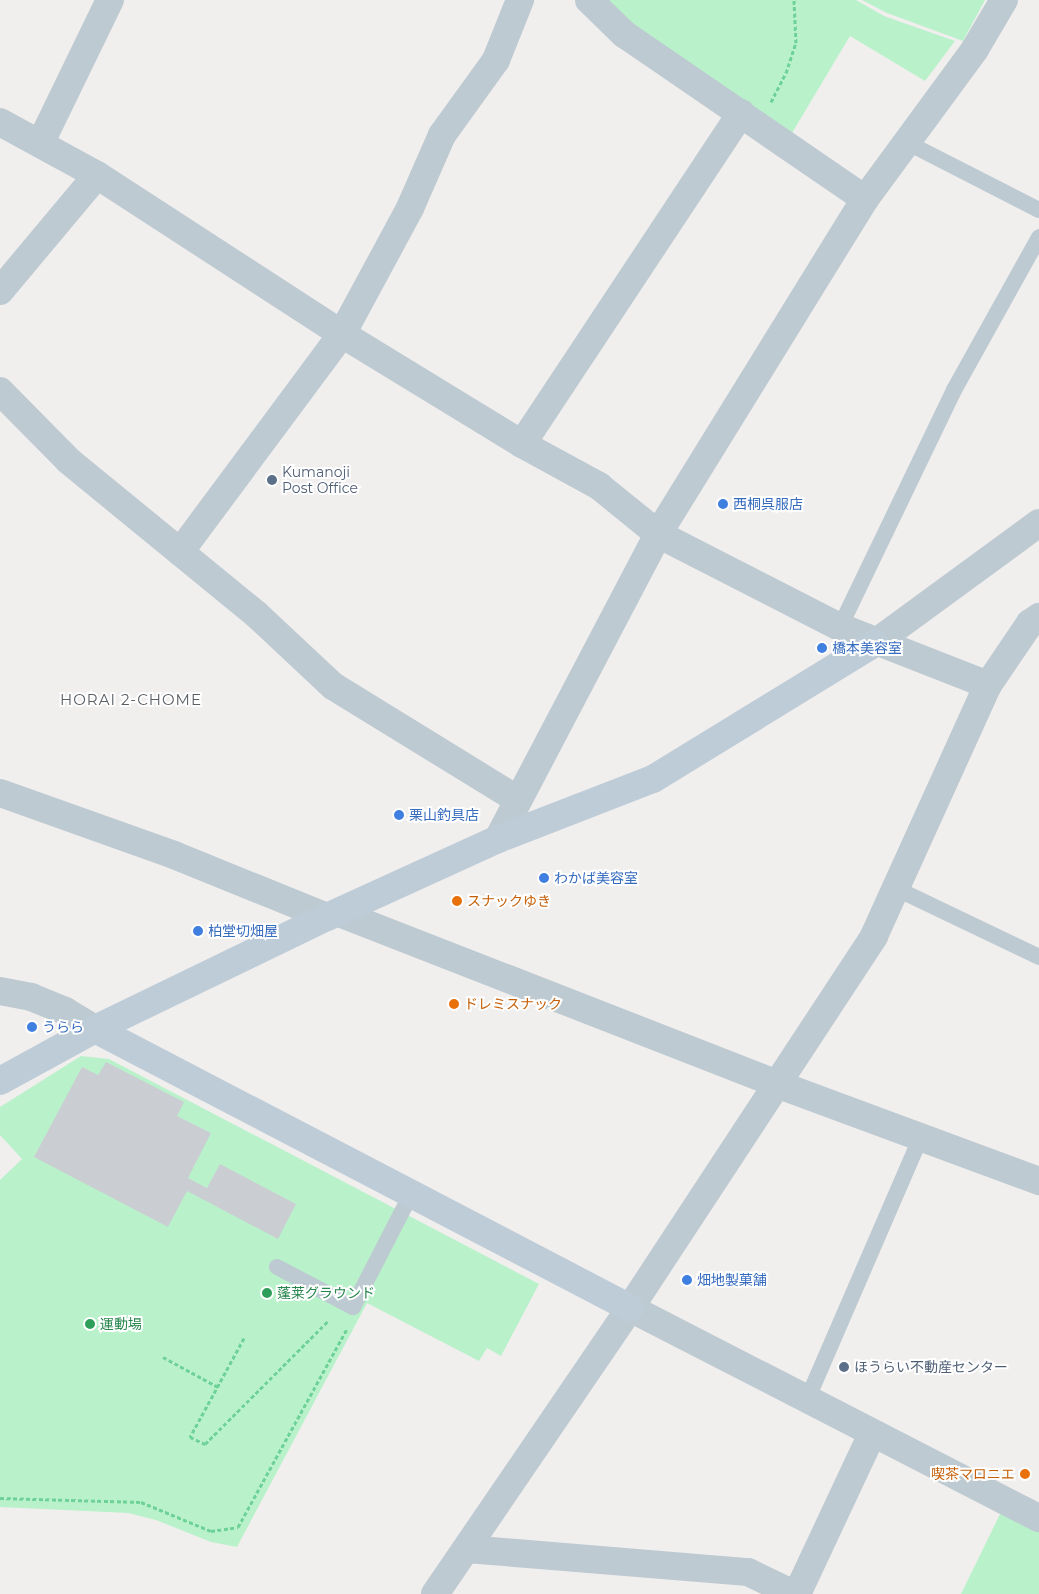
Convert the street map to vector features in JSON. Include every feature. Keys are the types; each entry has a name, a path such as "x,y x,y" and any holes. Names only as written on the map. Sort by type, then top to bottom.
{"street":[{"path":"41,142 110,0"},
{"path":"180,552 342,334 410,208 442,135 496,60 520,0"},
{"path":"589,0 624,34 865,199"},
{"path":"498,839 517,799 658,534 865,199 975,48 1004,0"},
{"path":"522,444 748,118"},
{"path":"0,122 41,142 97,174 342,334 522,444 599,486 658,534 840,627 875,643 988,685"},
{"path":"0,291 97,174"},
{"path":"0,391 69,461 257,615 333,686 517,799"},
{"path":"0,1081 95,1029 333,915 498,839 653,779 875,643 1039,523"},
{"path":"435,1594 630,1308 774,1083 874,936 988,685 1030,623 1039,617"},
{"path":"0,793 174,855 774,1083 1039,1181"},
{"path":"0,991 31,997 65,1011 95,1029 872,1434 1039,1518"},
{"path":"467,1549 748,1572 796,1594 872,1434"}],"lane":[{"path":"906,142 1039,210"},
{"path":"840,627 954,390 1039,237"},
{"path":"895,888 1039,957"},
{"path":"807,1400 921,1137"},
{"path":"278,1267 349,1305 411,1194"}],"path":[{"path":"748,118 772,101 786,73 796,43 794,0"},
{"path":"244,1338 190,1437 205,1444 349,1305"},
{"path":"0,1498 141,1502 211,1531 238,1527 350,1324 349,1305"},
{"path":"163,1357 218,1387"}],"green space":[{"path":"602,0 856,0 884,16 955,41 925,81 850,36 792,133 630,28"},
{"path":"862,0 985,0 963,41 887,13"},
{"name":"蓬莱グラウンド","path":"81,1056 109,1059 539,1284 501,1356 487,1348 479,1361 367,1303 237,1547 211,1542 156,1520 128,1513 0,1507 0,1180 22,1159 0,1135 0,1107"},
{"path":"1002,1510 1039,1527 1039,1594 961,1594"}],"building":[{"path":"106,1062 184,1102 177,1116 211,1133 188,1178 207,1188 220,1164 296,1204 278,1239 187,1191 168,1227 34,1157 82,1067 98,1075"}],"place":[{"name":"Kumanoji Post Office","path":"272,480"},
{"name":"西桐呉服店","path":"723,504"},
{"name":"橋本美容室","path":"822,648"},
{"name":"栗山釣具店","path":"399,815"},
{"name":"わかば美容室","path":"544,878"},
{"name":"スナックゆき","path":"457,901"},
{"name":"柏堂切畑屋","path":"198,931"},
{"name":"ドレミスナック","path":"454,1004"},
{"name":"うらら","path":"32,1027"},
{"name":"畑地製菓舗","path":"687,1280"},
{"name":"蓬莱グラウンド","path":"267,1293"},
{"name":"運動場","path":"90,1324"},
{"name":"ほうらい不動産センター","path":"844,1367"},
{"name":"喫茶マロニエ","path":"1025,1474"}],"district":[{"name":"HORAI 2-CHOME","path":"131,700"}]}
